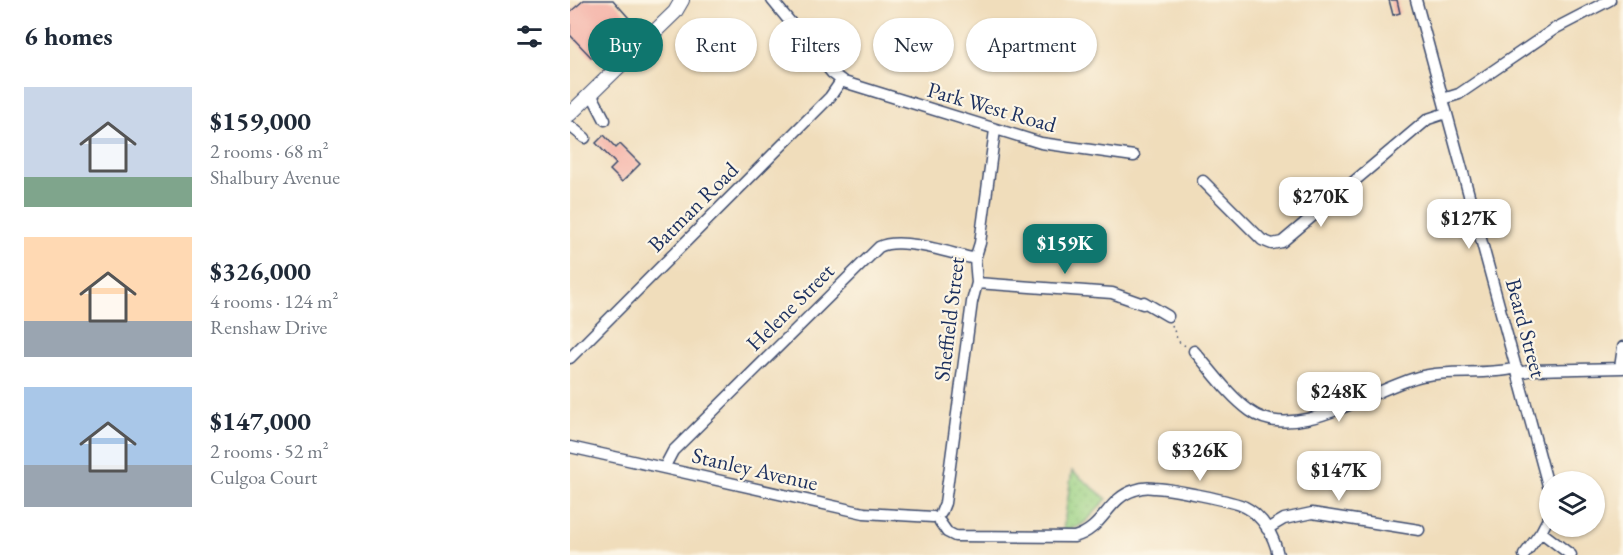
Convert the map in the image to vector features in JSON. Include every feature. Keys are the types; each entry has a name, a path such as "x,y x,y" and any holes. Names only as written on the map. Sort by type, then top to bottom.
{"main road":[{"path":"570,114 679,6 695,0"}],"street":[{"name":"Park West Road","path":"772,0 841,81 1049,145 1134,156"},
{"name":"Beard Street","path":"1416,0 1544,471"},
{"path":"1443,99 1459,94 1556,28 1610,0"},
{"name":"Batman Road","path":"570,358 830,98 841,81"},
{"path":"591,93 605,120"},
{"path":"1203,181 1262,240 1272,244 1282,242 1428,119 1446,113"},
{"path":"570,126 585,138"},
{"name":"Sheffield Street","path":"938,517 945,502 972,302 977,283 975,259 980,243 995,130"},
{"name":"Helene Street","path":"664,468 673,451 879,247 888,243 902,243 975,259"},
{"path":"977,283 1112,293 1168,316"},
{"path":"1194,351 1239,402 1264,419 1276,422 1311,417 1423,376 1622,368 1623,347"},
{"name":"Stanley Avenue","path":"570,447 864,513 938,517 947,532 956,536 1074,537 1085,533 1102,520 1118,498 1135,490 1154,488 1236,503 1252,512 1268,529"},
{"path":"1278,555 1268,529 1284,519 1312,513 1419,530"},
{"path":"1524,555 1539,535"},
{"path":"1548,537 1572,555"}],"path":[{"path":"1168,316 1178,341 1194,351"}],"green space":[{"path":"1072,471 1107,499 1083,523 1063,530"}],"building":[{"path":"584,0 613,0 629,18 588,18 588,54 570,35 570,12"},
{"path":"1389,0 1397,0 1400,13 1393,15"},
{"path":"604,135 616,148 620,144 640,164 622,182 610,170 616,164 596,143"}]}
